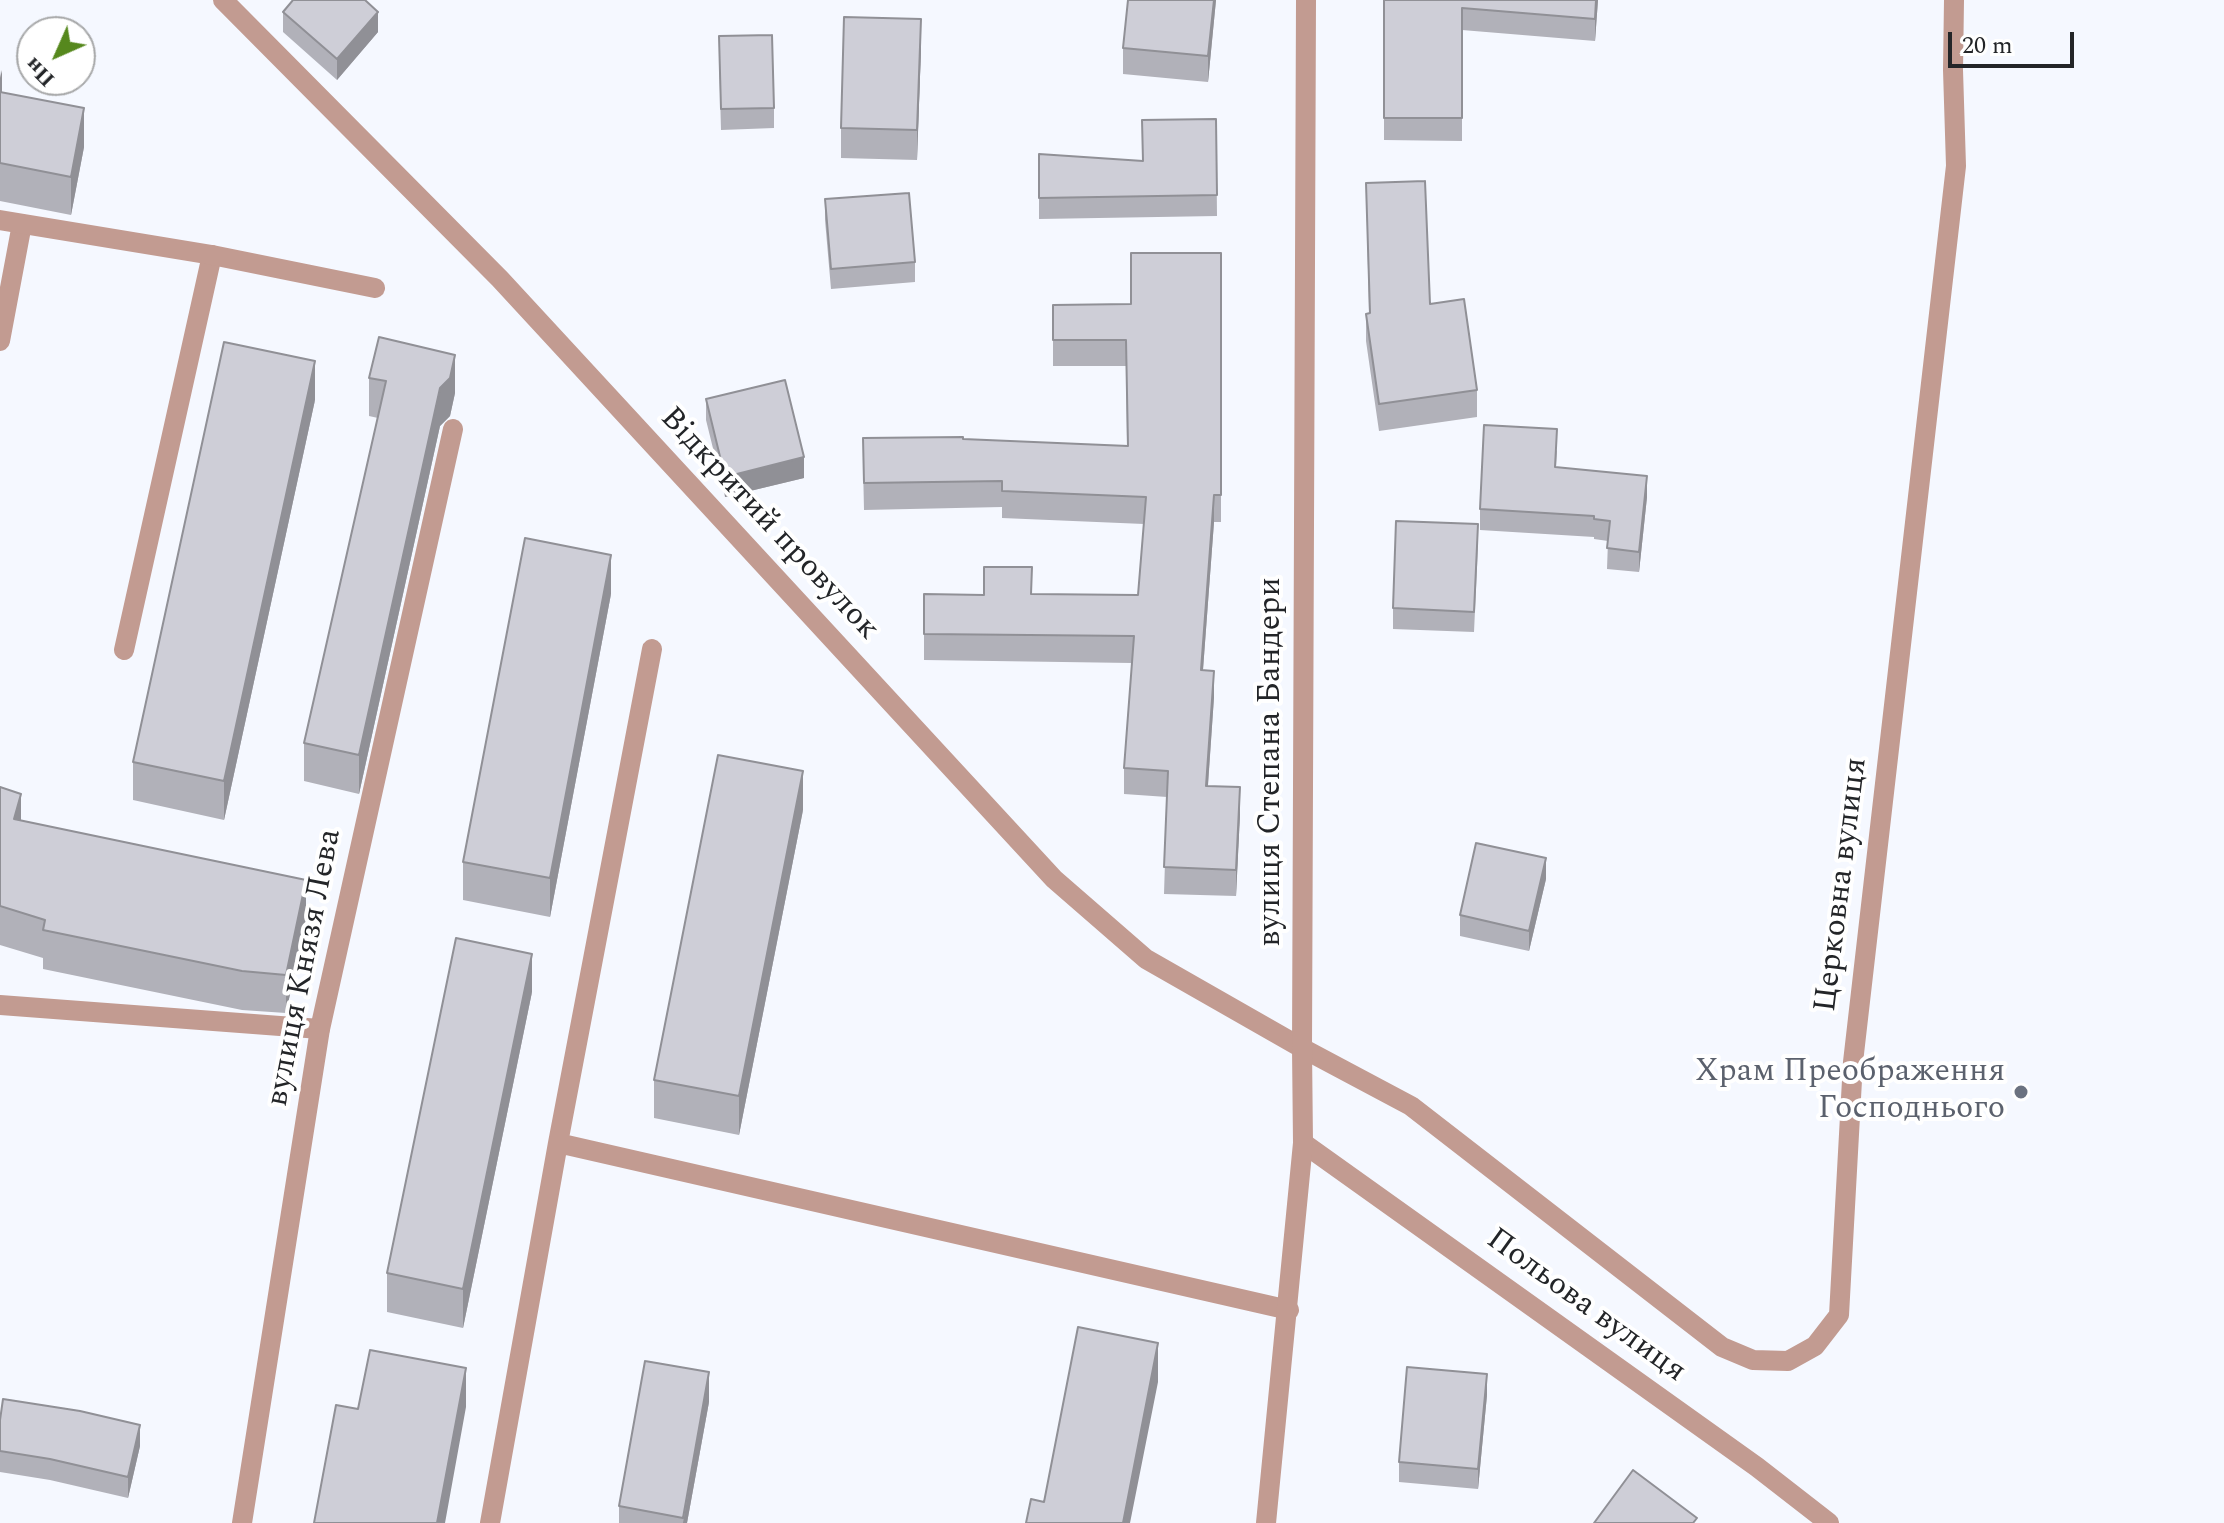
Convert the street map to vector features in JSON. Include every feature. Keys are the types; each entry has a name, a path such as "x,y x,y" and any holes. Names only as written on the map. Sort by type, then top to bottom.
{"street":[{"name":"Відкритий провулок","path":"223,0 500,279 1054,879 1146,959 1302,1048"},
{"name":"вулиця Степана Бандери","path":"1266,1523 1303,1143 1306,0"},
{"name":"Церковна вулиця","path":"1302,1048 1411,1106 1722,1347 1753,1360 1788,1361 1815,1346 1839,1315 1853,1062 1956,166 1954,0"},
{"path":"0,220 212,255 375,288"},
{"path":"0,341 22,224"},
{"path":"124,650 212,255"},
{"name":"вулиця Князя Лева","path":"242,1523 320,1029 453,429"},
{"path":"490,1523 652,649"},
{"path":"0,1005 320,1029"},
{"path":"558,1143 1289,1310"},
{"name":"Польова вулиця","path":"1303,1143 1757,1467 1829,1523"}],"building":[{"path":"293,0 365,0 378,12 337,59 283,12"},
{"path":"1128,0 1214,0 1208,56 1123,48"},
{"path":"1384,0 1596,0 1595,19 1462,8 1462,118 1384,118"},
{"path":"844,17 921,19 917,130 841,128"},
{"path":"772,35 774,108 721,109 719,36"},
{"path":"0,92 84,108 71,177 0,163"},
{"path":"1216,119 1217,195 1039,198 1039,154 1143,161 1142,120"},
{"path":"1425,181 1430,304 1464,299 1477,390 1379,404 1366,314 1370,313 1366,183"},
{"path":"909,193 915,262 831,269 825,199"},
{"path":"1131,253 1221,253 1221,495 1214,495 1201,670 1214,671 1206,786 1240,787 1236,870 1164,867 1168,771 1124,768 1134,636 924,634 924,594 984,595 984,567 1032,567 1031,594 1138,595 1146,497 1002,491 1002,481 864,483 863,438 963,437 1128,446 1126,340 1053,340 1053,305 1131,304"},
{"path":"379,337 455,355 450,378 440,388 359,755 304,743 386,381 369,378"},
{"path":"224,342 315,361 224,781 133,762"},
{"path":"785,380 804,457 725,477 706,399"},
{"path":"1484,425 1557,429 1555,467 1647,476 1639,552 1607,548 1610,521 1594,519 1594,516 1480,509"},
{"path":"1396,521 1478,524 1474,612 1393,608"},
{"path":"525,538 611,555 550,878 463,862"},
{"path":"718,755 803,771 739,1096 654,1080"},
{"path":"0,787 21,794 14,819 306,880 286,975 242,971 43,930 45,920 0,906"},
{"path":"1476,843 1546,858 1529,931 1460,915"},
{"path":"456,938 532,954 463,1289 387,1273"},
{"path":"1078,1327 1158,1343 1123,1523 1026,1523 1031,1499 1044,1502"},
{"path":"370,1350 466,1368 437,1523 314,1523 336,1405 358,1409"},
{"path":"645,1361 709,1372 683,1518 619,1506"},
{"path":"1407,1367 1487,1374 1478,1469 1399,1462"},
{"path":"3,1399 80,1411 140,1425 128,1477 0,1451"},
{"path":"1633,1470 1697,1518 1693,1523 1594,1523"}],"place":[{"name":"Храм Преображення Господнього","path":"2021,1092"}]}
